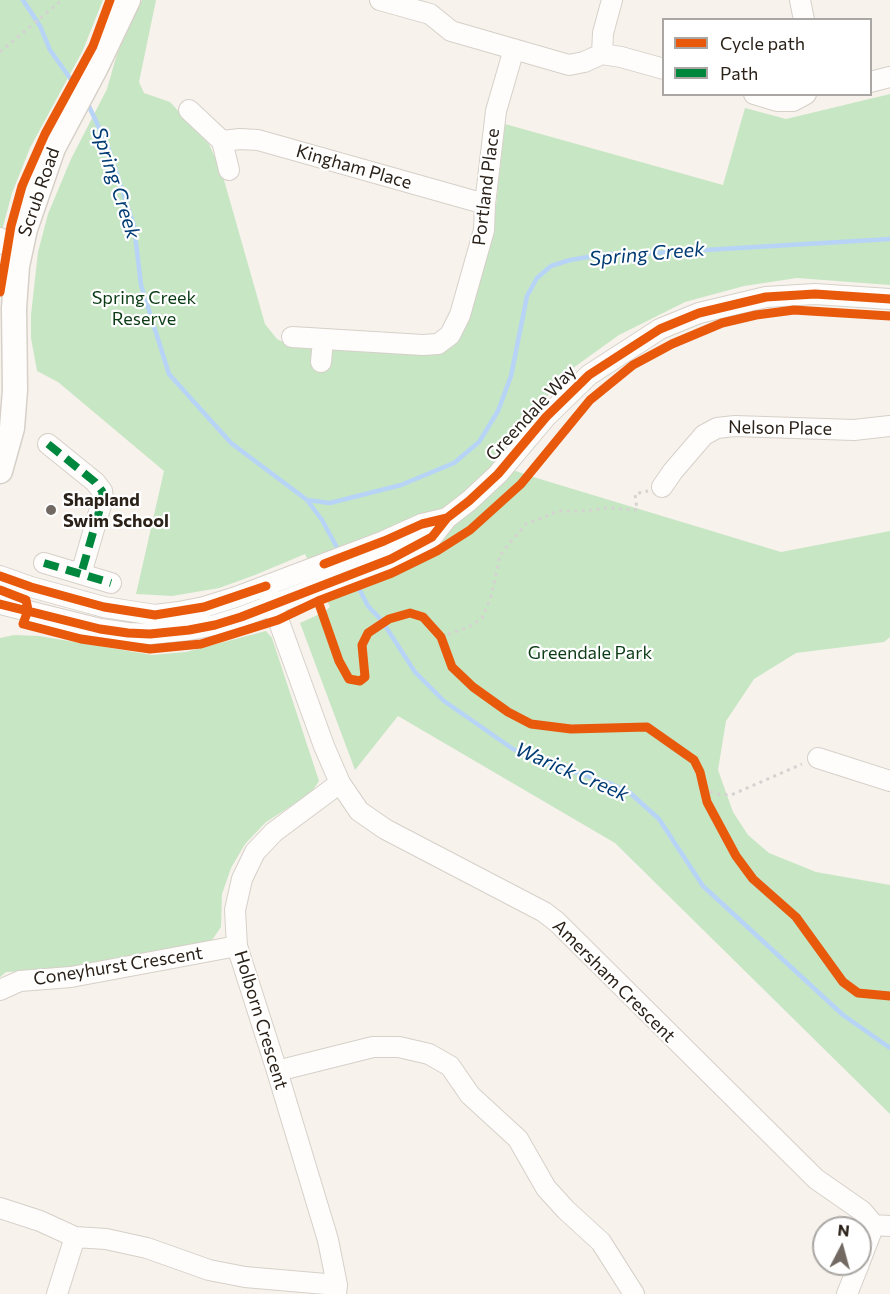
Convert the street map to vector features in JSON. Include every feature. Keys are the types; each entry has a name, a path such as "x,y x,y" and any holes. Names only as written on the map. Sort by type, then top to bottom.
{"main road":[{"name":"Scrub Road","path":"0,471 12,428 15,390 14,308 17,266 10,244 35,195 53,148 128,0"}],"street":[{"path":"380,0 432,7 450,31 569,65 585,62 602,54 662,69"},
{"path":"602,54 603,33 612,0"},
{"path":"800,0 804,18"},
{"name":"Portland Place","path":"292,337 423,345 438,344 450,335 460,315 484,230 496,111 514,50"},
{"path":"872,82 890,77"},
{"path":"761,96 777,101 793,101 802,96"},
{"path":"189,110 222,141 229,170"},
{"name":"Kingham Place","path":"222,141 258,140 485,204"},
{"name":"Greendale Way","path":"0,576 104,607 155,615 204,607 324,564 388,550 432,537 447,518 483,488 546,417 589,375 660,329 699,313 765,297 815,294 890,299"},
{"path":"321,362 322,340"},
{"name":"Nelson Place","path":"662,487 704,435 717,428 735,426 854,430 890,426"},
{"path":"48,444 95,482 102,491 103,498 81,574"},
{"name":"Greendale Way","path":"0,604 100,629 150,634 189,630 215,625 273,606 334,582 388,550"},
{"path":"44,563 111,583"},
{"name":"Amersham Crescent","path":"266,586 340,783 359,811 385,829 544,912 557,922 652,1016 675,1042 816,1179 882,1225"},
{"path":"0,615 28,610"},
{"path":"818,758 890,781"},
{"name":"Holborn Crescent","path":"336,1289 328,1240 237,946 235,910 242,879 255,852 274,832 340,783"},
{"name":"Coneyhurst Crescent","path":"0,990 20,981 71,977 237,946"},
{"path":"277,1071 373,1047 399,1047 429,1054 450,1066 470,1095 518,1139 546,1188 601,1242 631,1293"},
{"path":"0,1208 40,1221 75,1237 106,1239 147,1248 209,1270 336,1289"},
{"path":"872,1241 882,1225"},
{"path":"57,1294 75,1237"},
{"path":"847,1294 854,1276"}],"path":[{"path":"0,52 62,0"},
{"path":"445,647 438,634 469,627 482,618 491,597 500,555 526,524 559,511 607,508 637,510 635,494 662,487"},
{"path":"702,784 717,794 731,795 818,758"},
{"path":"702,784 707,802"}],"green space":[{"path":"0,0 103,0 83,50 30,148 12,193 0,238"},
{"path":"142,0 156,0 139,82 144,93 170,102 209,144 222,173 265,324 277,339 292,347 437,349 493,233 505,124 723,185 745,108 786,119 890,94 890,285 797,278 744,286 685,302 619,335 573,368 530,415 493,463 781,552 890,531 890,637 884,642 796,653 754,679 726,721 718,770 733,812 748,835 769,853 816,872 890,885 890,1114 615,843 398,716 355,770 300,623 330,607 305,554 219,588 172,596 136,594 164,471 58,382 37,371 31,338 31,315 38,252 48,214 71,159 107,89 117,54"},
{"path":"266,631 272,638 319,781 305,797 266,822 245,844 231,868 222,894 221,927 212,940 81,968 6,972 0,977 0,638 14,635 39,636 152,655 186,652"}],"waterway":[{"name":"Spring Creek","path":"23,0 40,26 50,50 77,88"},
{"name":"Spring Creek","path":"87,102 108,147 134,226 141,285 169,374 231,443 307,500 330,503 401,485 454,463 479,442 498,411 511,376 527,296 537,278 551,266 570,260 606,254 890,239"},
{"name":"Warick Creek","path":"307,500 322,520 340,553"},
{"name":"Warick Creek","path":"354,579 368,606 382,621 415,672 444,701 513,749 540,761 609,783 629,792 659,819 703,886 843,1015 890,1048"}],"marked path":[{"path":"48,444 95,482 102,491 103,498 81,574"},
{"path":"44,563 111,583"}],"cycle path":[{"path":"0,292 11,226 22,186 45,134 93,46 110,0"},
{"path":"0,604 100,629 128,633 150,634 189,630 241,617 391,559 432,537 447,518 498,474 546,417 589,375 660,329 699,313 766,297 815,294 890,299"},
{"path":"318,601 392,573 437,551 470,530 521,484 590,400 633,365 672,344 722,323 756,315 794,310 890,316"},
{"path":"324,564 422,524 447,518"},
{"path":"0,576 104,607 155,615 204,607 266,586"},
{"path":"0,590 26,600 28,610 23,624 81,639 150,649 201,644 278,620 318,601 339,661 349,679 360,681 365,677 362,645 368,633 389,619 410,613 423,617 441,637 452,667 473,687 508,712 531,724 571,729 647,727 694,760 700,772 707,802 736,856 753,879 796,917 843,982 858,993 890,996"}],"place":[{"name":"Shapland Swim School","path":"51,510"}],"park label":[{"name":"Spring Creek Reserve","path":"144,308"},
{"name":"Greendale Park","path":"590,653"}]}
